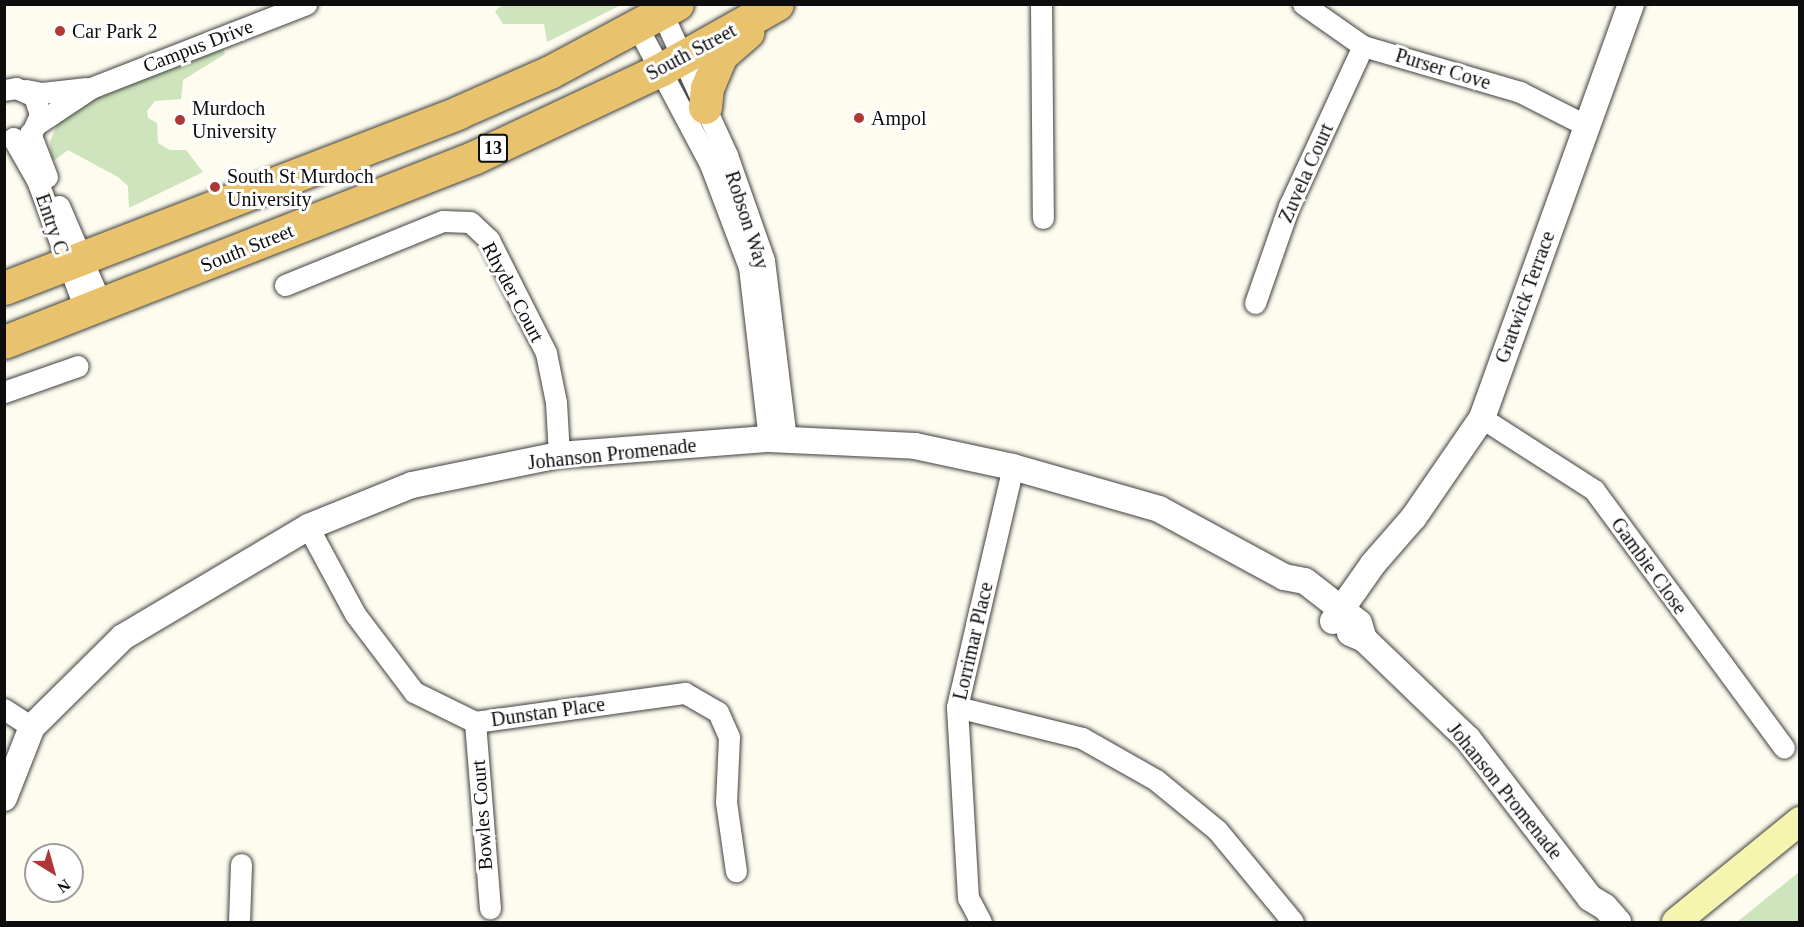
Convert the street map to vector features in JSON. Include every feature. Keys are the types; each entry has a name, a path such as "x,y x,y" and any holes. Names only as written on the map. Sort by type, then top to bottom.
{"highway":[{"name":"South Street","path":"4,342 94,309 472,158 671,64 777,4"},
{"path":"705,107 707,88 722,55 777,4"},
{"name":"13","path":"4,288 459,112 659,15"}],"main road":[{"path":"1676,922 1800,821"},
{"path":"1700,922 1800,840"}],"street":[{"name":"Campus Drive","path":"21,132 91,88 306,4"},
{"path":"1041,4 1043,218"},
{"name":"Purser Cove","path":"1303,4 1364,46 1520,92 1587,126"},
{"name":"Gratwick Terrace","path":"1332,611 1350,579 1373,564 1414,517 1482,418 1631,4"},
{"name":"Robson Way","path":"659,15 671,64 749,267 778,439"},
{"name":"Zuvela Court","path":"1255,303 1289,206 1364,46"},
{"name":"Robson Way","path":"671,64 705,107 727,155 764,260 778,439"},
{"name":"Campus Drive","path":"4,90 42,93 91,88"},
{"path":"21,132 39,105 26,90"},
{"name":"Entry C","path":"21,132 94,309"},
{"name":"Rhyder Court","path":"285,285 443,221 470,222 489,240 546,353 556,402 559,455"},
{"path":"4,392 78,366"},
{"name":"Gambie Close","path":"1482,418 1594,490 1784,748"},
{"name":"Johanson Promenade","path":"4,798 32,727 123,637 308,528 412,485 559,455 778,439 915,446 1013,467 1159,509 1284,577 1305,581 1332,611 1359,623 1364,639 1468,739 1593,910 1605,907 1618,922"},
{"name":"Lorrimar Place","path":"981,922 968,898 957,707 1013,467"},
{"name":"Dunstan Place","path":"308,528 355,614 414,692 475,722 685,693 718,712 729,736 726,802 736,871"},
{"path":"957,707 1082,738 1156,780 1217,830 1293,922"},
{"path":"4,709 32,727"},
{"name":"Bowles Court","path":"475,722 490,908"},
{"path":"239,922 241,864"}],"green space":[{"path":"502,5 621,5 547,42 544,24 503,24 495,11"},
{"path":"223,48 225,54 183,80 181,99 155,101 147,111 148,118 157,123 158,143 170,150 186,150 203,172 129,208 128,186 118,177 68,150 55,160 51,158 50,142 58,122 86,101"},
{"path":"1799,872 1799,922 1737,922"}],"place":[{"name":"Car Park 2","path":"60,31"},
{"name":"Ampol","path":"859,118"},
{"name":"Murdoch University","path":"180,120"},
{"name":"South St Murdoch University","path":"215,187"}]}
